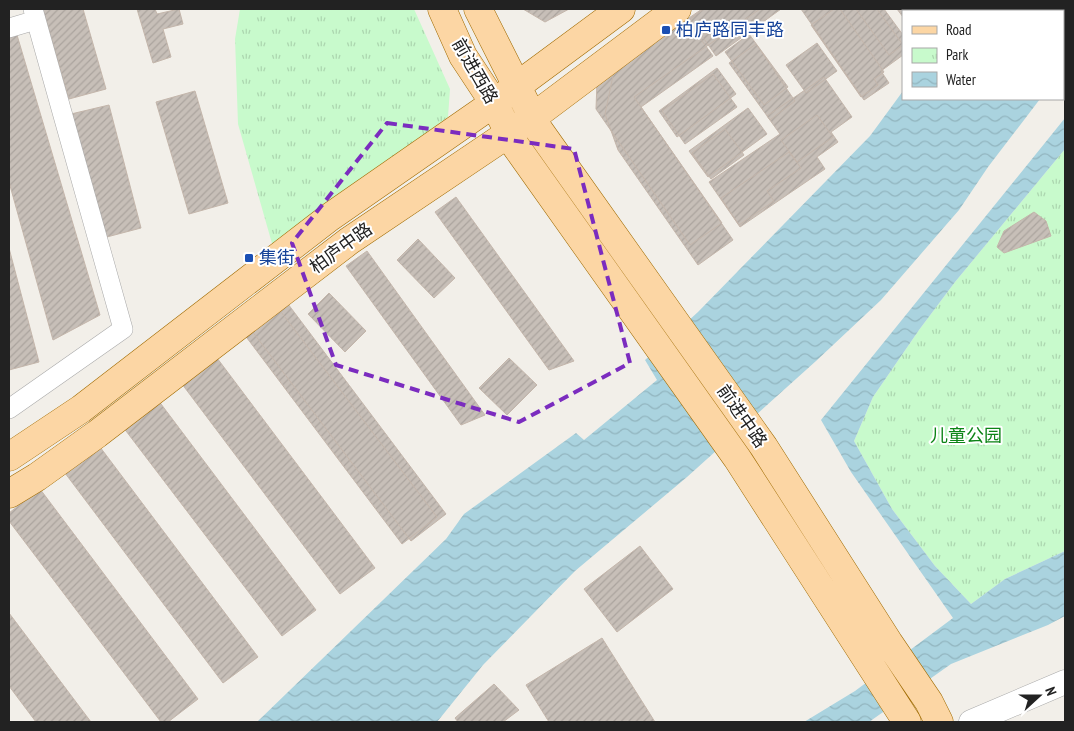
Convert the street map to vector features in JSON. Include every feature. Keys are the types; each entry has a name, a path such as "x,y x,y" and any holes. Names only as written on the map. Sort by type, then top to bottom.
{"main road":[{"name":"前进西路","path":"442,9 463,56 494,103 509,133"},
{"name":"前进西路","path":"478,9 532,117"},
{"name":"柏庐中路","path":"9,457 81,409 330,218 494,103 621,9"},
{"name":"柏庐中路","path":"9,494 37,477 97,434 349,241 532,117 677,9"},
{"name":"前进中路","path":"532,117 539,130 764,447 934,712"},
{"name":"前进中路","path":"509,133 515,145 737,458 907,722"}],"street":[{"path":"9,28 34,14 123,329 9,409"},
{"path":"971,722 1065,682"}],"highlighted area":[{"path":"387,123 574,149 630,363 519,422 336,365 292,243"}],"green space":[{"path":"240,9 414,9 450,89 448,117 273,247 238,124 235,39"},
{"name":"儿童公园","path":"1065,149 1065,551 1005,579 971,604 935,566 892,509 854,441 873,397 919,330 955,282"}],"water":[{"path":"1065,9 1065,65 1064,66 1064,10 962,10"},
{"path":"902,92 902,100 1039,100 988,167 959,210 881,300 687,477 575,571 483,665 437,722 257,722 446,539 464,514 576,433 584,440 657,380 645,360 698,312 870,136"},
{"path":"1065,118 1065,149 955,282 919,330 873,397 854,441 892,509 935,566 971,604 1005,579 1065,551 1065,616 1048,625 951,664 869,722 804,722 855,691 953,618 851,472 821,420"}],"building":[{"path":"43,9 83,9 106,89 69,99"},
{"path":"137,9 155,9 157,14 179,9 183,24 163,29 171,57 153,63"},
{"path":"523,9 569,9 545,22"},
{"path":"702,9 760,9 634,97 722,223 690,245 596,109 597,82"},
{"path":"704,9 781,9 716,56 690,19"},
{"path":"801,9 884,9 902,34 902,56 881,71 889,83 864,100"},
{"path":"834,9 840,9 884,72 874,79 878,85 861,97 811,25"},
{"path":"856,9 877,9 902,44 902,46 889,55"},
{"path":"897,9 934,9 902,10 902,16"},
{"path":"902,9 933,9 931,10"},
{"path":"687,20 713,56 641,107 733,240 698,265 618,150 605,114 614,71"},
{"path":"749,34 788,87 764,105 725,52"},
{"path":"17,35 100,315 53,340 9,182 9,37"},
{"path":"817,43 837,71 806,93 786,65"},
{"path":"756,44 795,101 770,120 729,63"},
{"path":"717,68 736,94 677,137 659,111"},
{"path":"713,74 737,107 685,144 662,111"},
{"path":"824,77 852,117 831,132 838,142 817,157 825,169 740,227 709,182 780,134 767,116"},
{"path":"195,91 228,203 189,214 156,102"},
{"path":"109,105 141,228 103,238 71,114"},
{"path":"748,108 767,134 708,177 689,151"},
{"path":"817,115 833,137 797,162 781,140"},
{"path":"725,129 744,155 711,179 692,153"},
{"path":"789,152 801,168 767,191 774,201 739,225 721,198"},
{"path":"456,197 574,361 549,370 435,212"},
{"path":"1034,212 1046,221 1051,236 1004,253 997,247 1004,231"},
{"path":"418,239 455,278 434,298 397,260"},
{"path":"9,248 39,362 9,370"},
{"path":"367,251 485,415 461,425 346,266"},
{"path":"329,293 366,331 345,352 308,314"},
{"path":"288,304 446,514 411,541 252,331"},
{"path":"278,308 437,517 402,544 244,334"},
{"path":"217,358 375,568 340,594 182,384"},
{"path":"509,358 537,385 507,415 479,388"},
{"path":"158,400 316,610 282,636 123,427"},
{"path":"100,447 258,657 223,683 65,473"},
{"path":"40,489 198,699 168,722 161,722 9,521 9,513"},
{"path":"640,546 673,589 617,632 584,589"},
{"path":"9,613 91,722 36,722 9,686"},
{"path":"602,638 655,722 549,722 526,685"},
{"path":"494,684 519,710 503,722 458,722 455,718"}],"place":[{"name":"柏庐路同丰路","path":"666,30"},
{"name":"集街","path":"249,258"}]}
